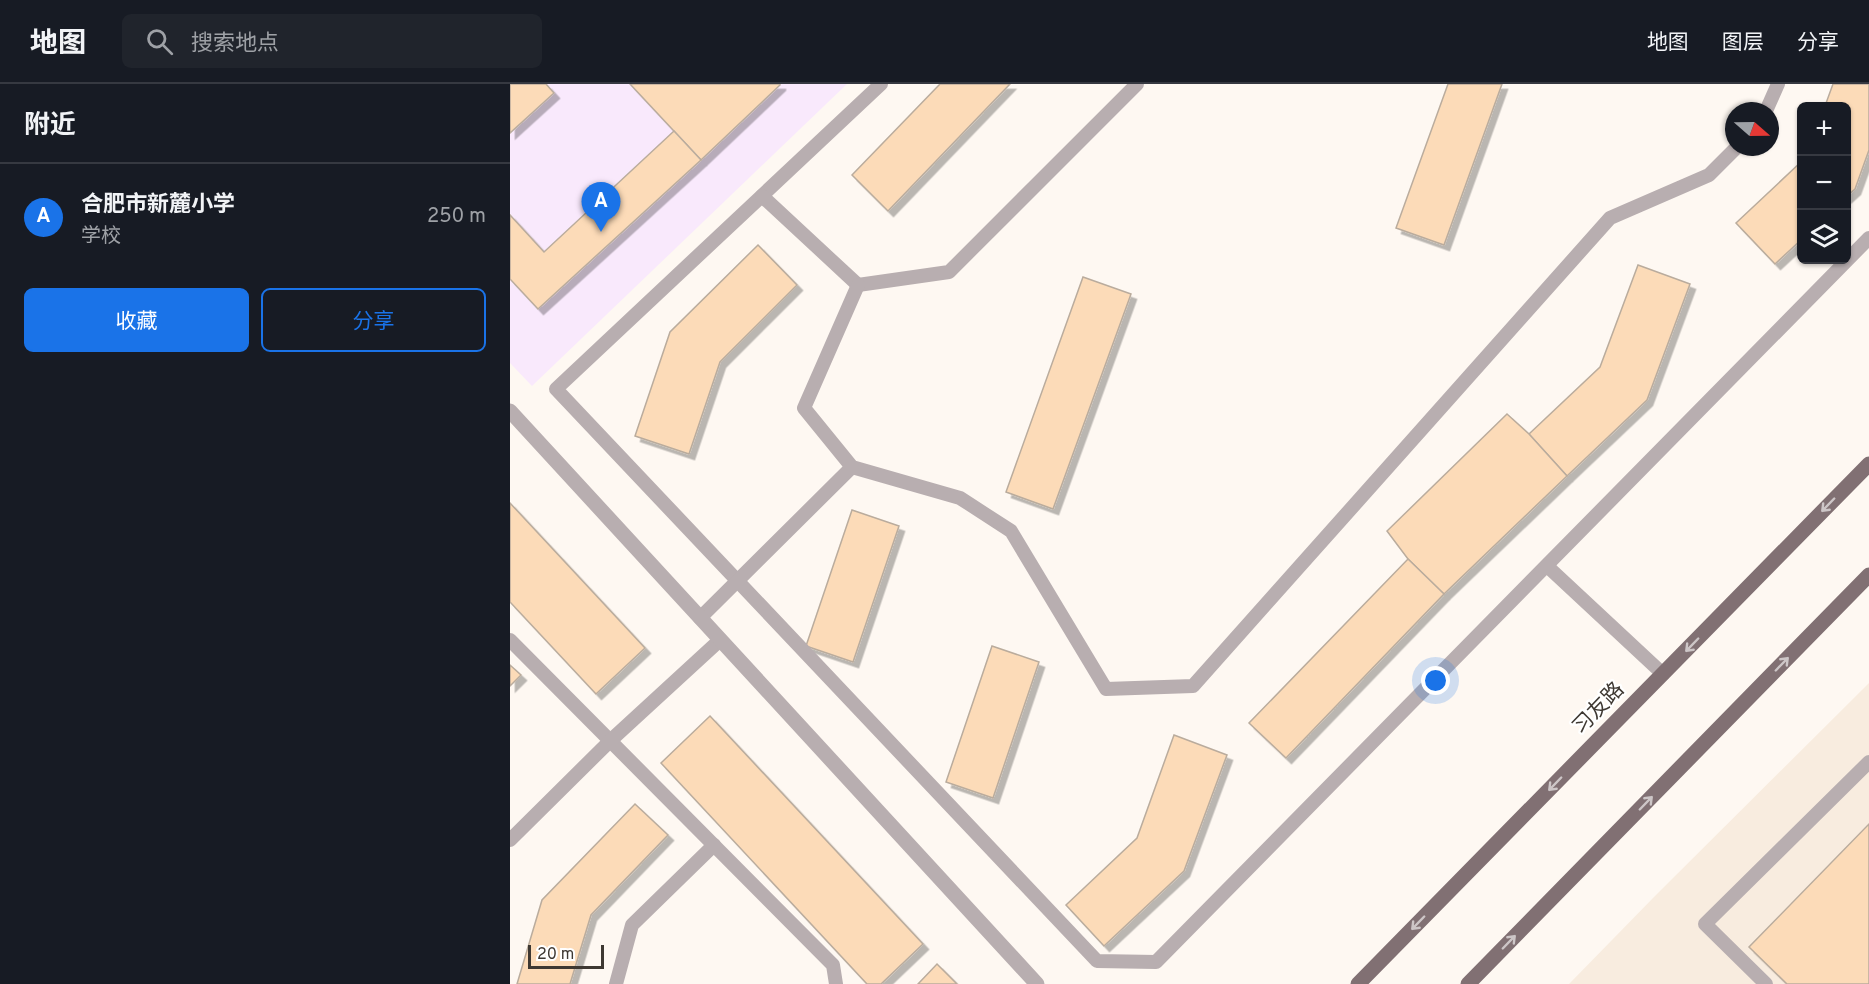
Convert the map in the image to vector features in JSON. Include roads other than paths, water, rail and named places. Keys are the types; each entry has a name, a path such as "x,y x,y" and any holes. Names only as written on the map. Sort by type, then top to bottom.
{"main road":[{"name":"习友路","path":"1359,984 1869,464"},
{"path":"1468,984 1869,575"}],"street":[{"path":"510,411 1037,984"}],"lane":[{"path":"881,84 556,389 1097,961 1156,962 1869,238"},
{"path":"858,285 949,272 1137,84"},
{"path":"1770,102 1778,84"},
{"path":"858,285 804,408 852,467 960,498 1011,531 1106,689 1193,686 1610,218 1709,175 1728,156"},
{"path":"762,196 858,285"},
{"path":"700,618 852,467"},
{"path":"1547,566 1663,674"},
{"path":"510,640 833,965 836,984"},
{"path":"510,840 610,741 720,640"},
{"path":"1766,984 1705,924 1869,762"},
{"path":"616,984 632,925 714,845"}],"place":[{"name":"合肥市新麓小学","path":"601,232"}]}
